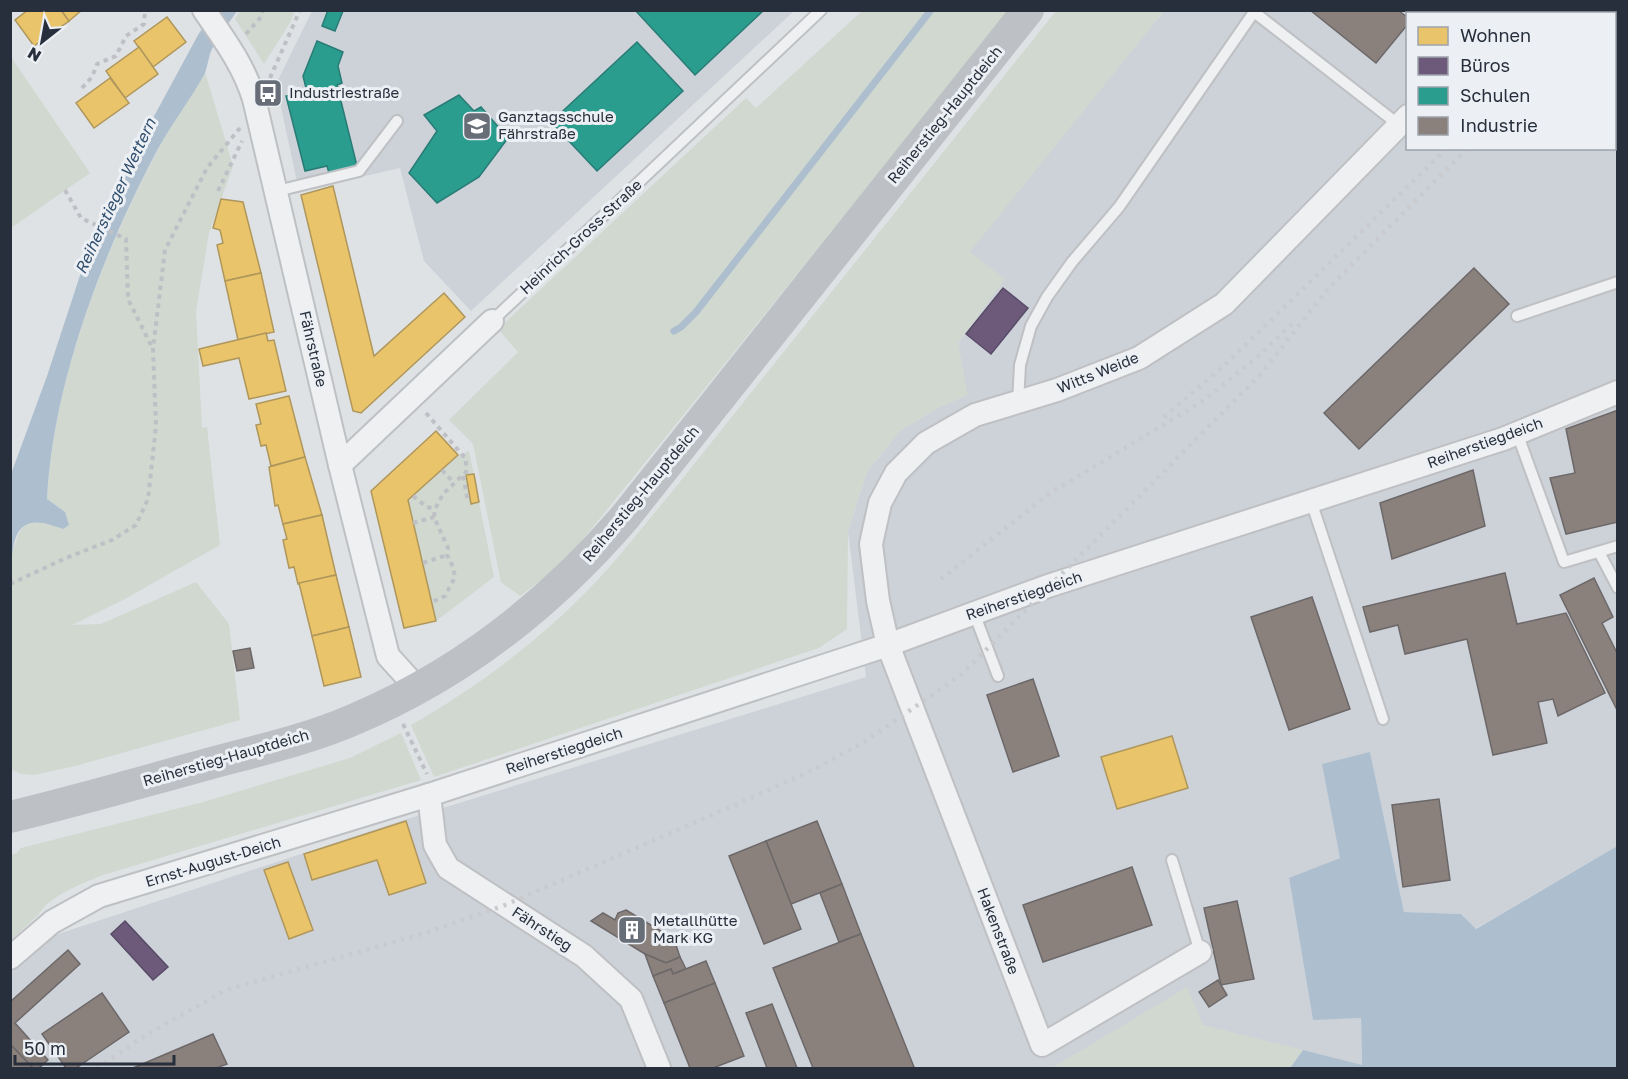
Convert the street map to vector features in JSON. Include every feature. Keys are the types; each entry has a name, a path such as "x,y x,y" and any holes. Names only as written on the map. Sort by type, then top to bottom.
{"main road":[{"name":"Reiherstieg-Hauptdeich","path":"10,817 274,746 354,720 417,688 489,645 547,597 597,549 1028,10"}],"street":[{"name":"Fährstraße","path":"204,10 232,50 250,87 257,108 340,465 388,656 417,688"},
{"name":"Witts Weide","path":"888,645 878,601 871,544 880,503 896,473 926,443 975,415 1057,390 1139,358 1224,304 1403,121"},
{"name":"Heinrich-Gross-Straße","path":"340,465 492,321"},
{"name":"Reiherstiegdeich","path":"429,787 888,645 1048,586 1517,433 1617,392"},
{"name":"Hakenstraße","path":"888,645 1042,1045 1200,952"},
{"name":"Ernst-August-Deich","path":"10,958 52,922 99,896 429,787"},
{"name":"Fährstieg","path":"429,787 435,845 448,868 584,956 630,999 659,1068"}],"lane":[{"name":"Heinrich-Gross-Straße","path":"492,321 821,10"},
{"path":"1018,402 1020,365 1031,327 1047,297 1072,261 1119,207 1254,11 1403,121"},
{"path":"277,191 359,171 397,121"},
{"path":"1517,316 1617,282"},
{"path":"1517,433 1564,562 1617,546"},
{"path":"1311,501 1383,718"},
{"path":"1599,552 1617,588"},
{"path":"974,613 998,676"},
{"path":"1172,860 1200,952"}],"path":[{"path":"82,88 93,77 97,64 116,56 126,36 144,24 145,10"},
{"path":"232,50 261,17 263,10"},
{"path":"10,584 112,540 136,525 148,499 156,426 153,349 165,250 207,168 257,108 300,10"},
{"path":"218,191 244,137 241,127"},
{"path":"65,190 81,218 126,239 128,299 153,349"},
{"path":"432,602 445,596 455,577 447,555 448,548 434,518 435,508 453,482 466,472 466,459 440,432 440,428"},
{"path":"442,470 453,482"},
{"path":"463,476 468,501"},
{"path":"413,496 427,507 435,508"},
{"path":"413,523 434,518"},
{"path":"423,563 447,555"},
{"path":"406,730 429,787"}],"shaded area":[{"path":"240,11 295,11 264,64 235,19"},
{"name":"Ganztagsschule Fährstraße","path":"312,11 794,11 471,311 424,261 400,168 299,191 276,84"},
{"path":"862,11 1010,11 580,543 546,577 520,596 501,582 473,444 449,420 518,352 498,329 746,98 756,108"},
{"path":"1056,11 1164,11 970,252 1005,279 958,343 968,395 937,408 900,431 867,472 848,531 847,629 819,648 434,777 411,725 481,681 525,647 567,610 609,568"},
{"path":"1164,11 1617,11 1617,846 1475,929 1461,914 1404,912 1370,752 1340,858 1289,879 1313,1019 1361,1018 1362,1066 1202,1025 1187,988 1052,1068 11,1068 11,973 46,938 407,819 866,677 848,531 867,472 900,431 937,408 967,395 958,343 1004,279 969,252"},
{"path":"11,57 90,173 10,228"},
{"path":"205,72 233,166 209,233 196,311 202,428 207,427 220,545 125,599 72,625 101,624 196,582 229,624 240,720 75,766 34,775 21,774 11,769 10,560 18,537 25,526 31,523 50,524 65,512 47,499 51,454 70,364 84,319 100,275 137,191 169,130"},
{"path":"469,451 474,474 466,476 471,503 479,502 494,577 436,621 408,500 458,455"},
{"path":"401,733 421,780 103,875 59,895 11,940 11,855 17,853 21,848 203,802 350,758"},
{"path":"1187,987 1203,1025 1303,1050 1290,1068 1052,1068"}],"water":[{"name":"Reiherstieger Wettern","path":"214,11 237,11 212,49 204,75 163,139 118,231 100,274 70,364 51,455 47,499 65,512 69,525 63,529 36,522 25,526 16,537 11,560 11,474 47,376 88,251 104,212 139,144 198,35"},
{"path":"1370,752 1404,912 1461,914 1476,929 1617,846 1617,1068 1290,1068 1303,1050 1362,1065 1361,1018 1313,1020 1289,878 1340,858 1322,764"}],"building: Wohnen":[{"path":"28,10 61,10 69,21 34,46 15,20"},
{"path":"61,10 82,10 69,21"},
{"path":"167,17 186,42 153,67 134,41"},
{"path":"139,47 158,74 125,98 106,71"},
{"path":"110,78 129,103 94,128 76,103"},
{"path":"333,186 374,356 444,293 465,317 361,413 353,411 301,195"},
{"path":"221,199 243,202 261,273 225,281 217,245 223,243 220,230 213,228"},
{"path":"261,273 274,332 238,340 225,281"},
{"path":"266,333 268,341 274,340 286,391 249,399 239,358 203,366 199,349"},
{"path":"289,396 305,457 271,466 266,445 261,446 256,425 261,424 256,404"},
{"path":"436,431 458,455 408,500 436,621 404,628 371,491"},
{"path":"305,457 322,515 283,524 278,505 275,506 269,467"},
{"path":"474,474 479,502 471,504 466,475"},
{"path":"322,515 336,575 298,584 294,567 289,568 283,540 287,539 283,524"},
{"path":"336,575 349,627 312,636 299,583"},
{"path":"349,627 361,677 324,686 312,636"},
{"path":"1172,736 1188,788 1117,809 1101,757"},
{"path":"406,821 426,883 389,895 377,860 312,880 304,854"},
{"path":"288,862 313,930 289,939 264,870"}],"building: Büros":[{"path":"1003,288 1028,308 991,354 966,334"},
{"path":"125,921 168,967 153,980 111,934"}],"building: Schulen":[{"path":"328,10 343,11 335,31 322,26"},
{"path":"635,10 764,10 695,75"},
{"path":"317,41 343,52 338,66 342,83 337,85 357,166 329,173 327,166 305,171 286,96 307,92 303,76"},
{"path":"637,42 683,91 597,171 551,122"},
{"path":"459,95 474,111 481,107 508,138 479,177 437,203 409,173 437,131 424,115"}],"building: Industrie":[{"path":"1310,10 1398,10 1406,16 1406,26 1376,63"},
{"path":"1474,268 1509,304 1359,449 1324,413"},
{"path":"1618,410 1618,522 1566,534 1550,478 1575,473 1566,429"},
{"path":"1473,470 1485,526 1392,559 1380,503"},
{"path":"1505,573 1517,624 1566,613 1605,693 1558,716 1553,699 1538,702 1547,743 1493,755 1467,639 1405,654 1398,625 1370,632 1363,607"},
{"path":"1594,578 1613,617 1602,623 1618,655 1618,712 1560,595"},
{"path":"1312,597 1350,709 1289,730 1251,617"},
{"path":"250,648 254,668 237,671 233,651"},
{"path":"1033,679 1059,756 1013,772 987,695"},
{"path":"1439,799 1450,880 1403,887 1392,805"},
{"path":"817,821 842,884 791,904 766,841"},
{"path":"766,841 801,929 764,944 729,856"},
{"path":"1132,867 1152,925 1043,962 1023,905"},
{"path":"842,884 861,934 839,942 820,893"},
{"path":"1237,901 1254,979 1221,985 1204,908"},
{"name":"Metallhütte Mark KG","path":"626,910 674,939 680,957 666,963 645,954 591,921 603,913 615,920 618,913"},
{"path":"861,934 914,1067 813,1068 773,968"},
{"path":"68,950 80,964 15,1023 48,1060 39,1068 33,1068 10,1044 10,1002"},
{"path":"645,954 666,963 680,957 686,969 673,974 671,969 653,976"},
{"path":"706,961 715,983 664,1003 653,976 671,969 673,974"},
{"path":"1218,980 1227,995 1209,1007 1199,992"},
{"path":"715,983 744,1056 713,1068 690,1068 664,1003"},
{"path":"102,993 129,1032 76,1068 66,1068 42,1034"},
{"path":"772,1004 797,1068 767,1068 746,1013"},
{"path":"213,1034 227,1064 216,1068 133,1068"},
{"path":"12,1046 33,1068 10,1068 10,1048"}],"waterway":[{"path":"674,331 696,312 931,10"}],"railway":[{"path":"1164,417 1226,364 1445,150"},
{"path":"97,1068 146,1035 226,990 425,933 505,905 813,770 866,741 962,674 1260,375 1326,291 1466,150"},
{"path":"941,579 1050,493 1200,403 1254,360 1292,324"}],"place":[{"name":"Industriestraße","path":"268,93"},
{"name":"Ganztagsschule Fährstraße","path":"477,126"},
{"name":"Metallhütte Mark KG","path":"632,930"}]}
